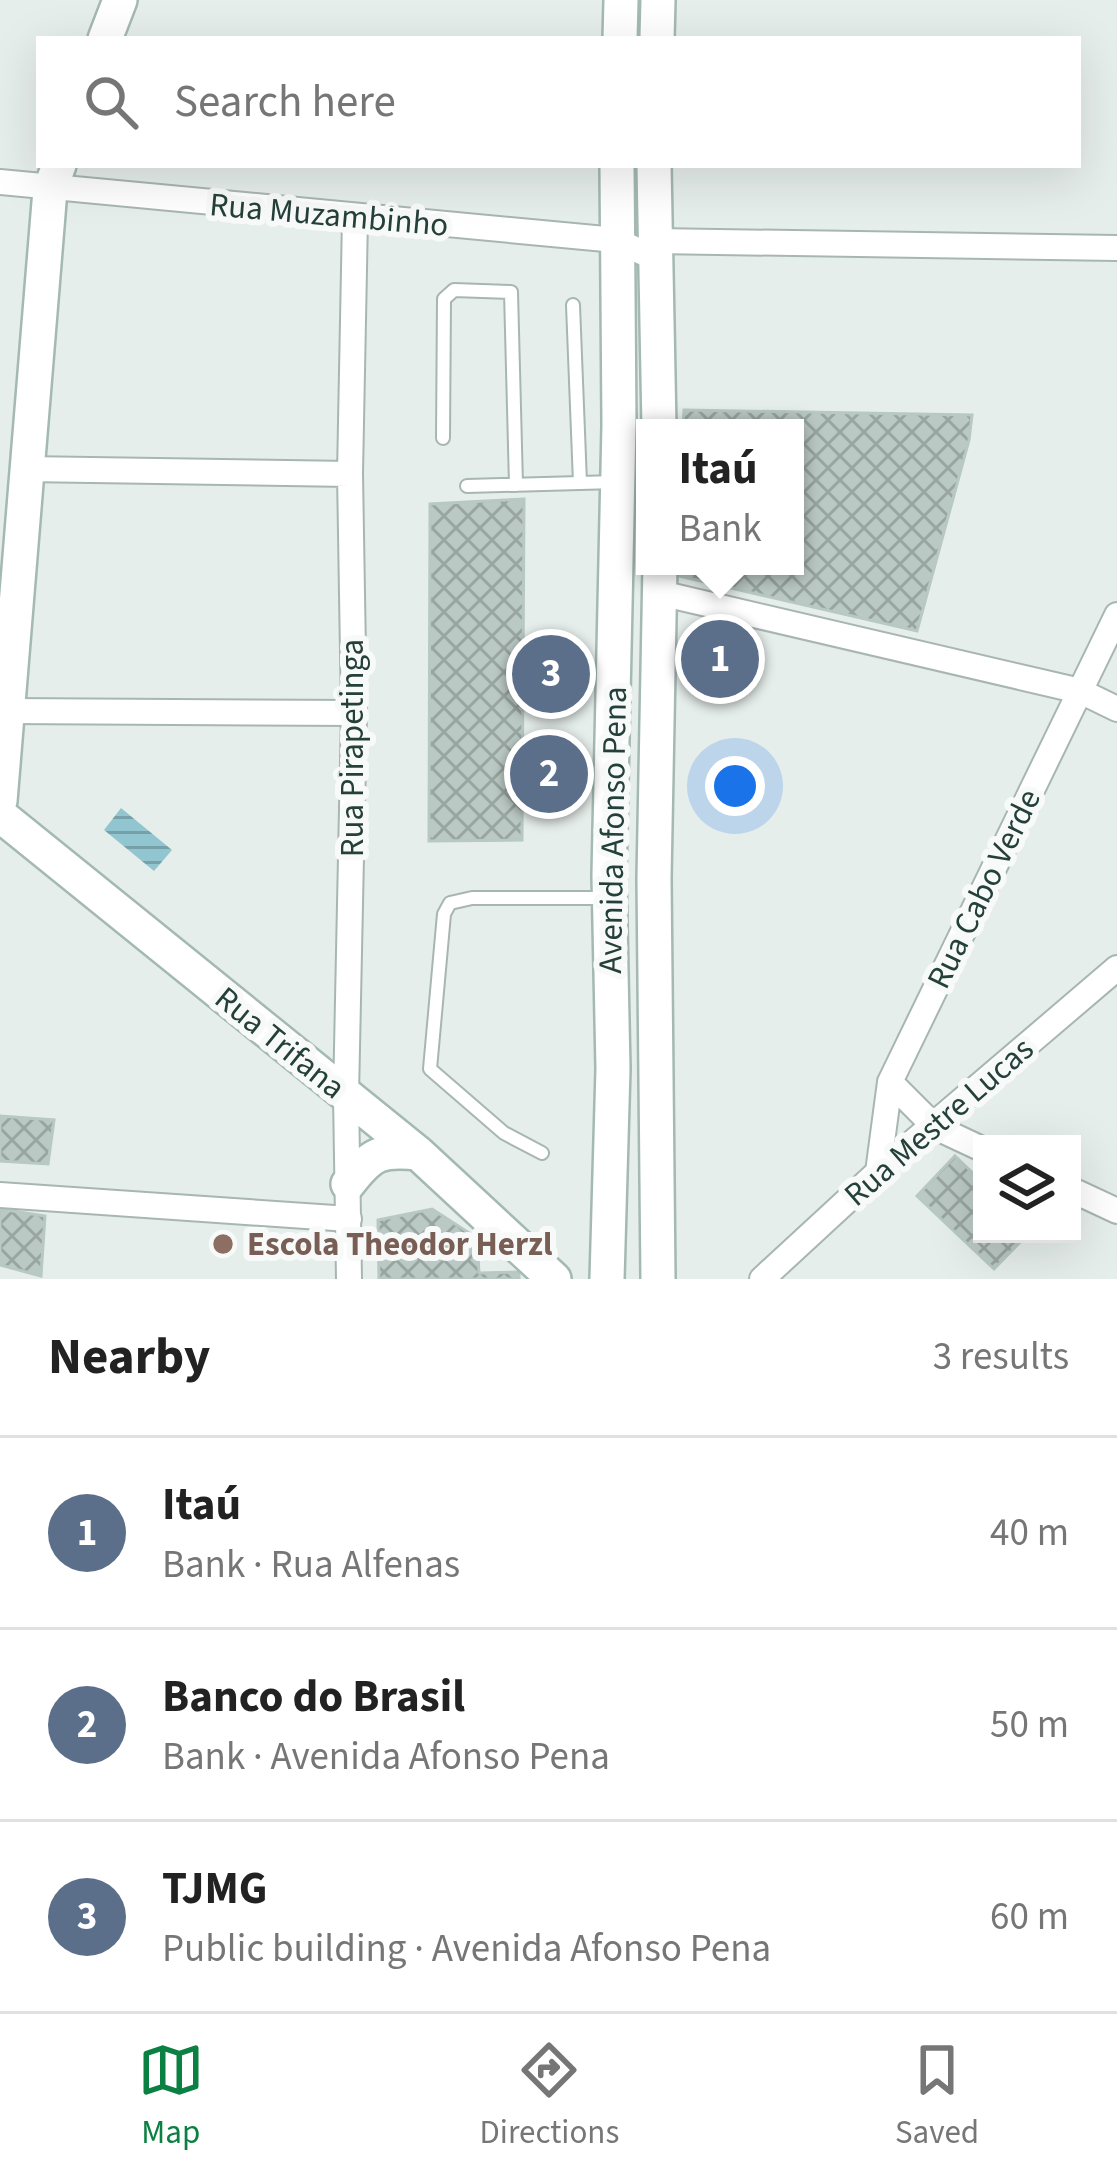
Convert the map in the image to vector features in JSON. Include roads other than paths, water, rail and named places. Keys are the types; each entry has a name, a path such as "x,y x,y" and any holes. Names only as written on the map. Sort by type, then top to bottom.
{"main road":[{"path":"106,36 120,0"},
{"path":"620,36 621,0"},
{"path":"657,36 658,0"},
{"name":"Avenida Afonso Pena","path":"607,1279 613,1070 609,886 617,168"},
{"path":"654,168 659,419"},
{"path":"0,801 8,711 11,507 26,469 55,177"},
{"name":"Avenida Afonso Pena","path":"658,1279 654,878 660,579"},
{"name":"Rua Trifana","path":"0,815 418,1153 554,1279"},
{"path":"609,886 654,878"},
{"path":"348,1184 373,1157 388,1150 418,1153"}],"street":[{"name":"Rua Muzambinho","path":"0,182 55,177 355,218 616,240 654,249 1117,248"},
{"name":"Rua Pirapetinga","path":"349,1279 346,1096 354,713 350,474 355,218"},
{"path":"26,469 350,474"},
{"path":"660,579 1080,691 1117,709"},
{"name":"Rua Cabo Verde","path":"878,1172 890,1082 1117,615"},
{"path":"8,711 354,713"},
{"name":"Rua Mestre Lucas","path":"762,1279 878,1172 1117,968"},
{"path":"890,1082 935,1127 973,1145"},
{"path":"1081,1194 1117,1211"},
{"path":"0,1195 349,1219"}],"lane":[{"path":"443,438 444,299 454,290 512,292 516,484"},
{"path":"573,305 580,483"},
{"path":"466,486 617,482"},
{"path":"542,1154 504,1133 430,1069 443,914 450,903 472,898 609,886"}],"water":[{"path":"121,808 172,850 154,871 104,830"}],"place":[{"name":"Itaú","path":"720,659"},
{"name":"TJMG","path":"551,674"},
{"name":"Banco do Brasil","path":"549,774"},
{"name":"Escola Theodor Herzl","path":"223,1244"}]}
